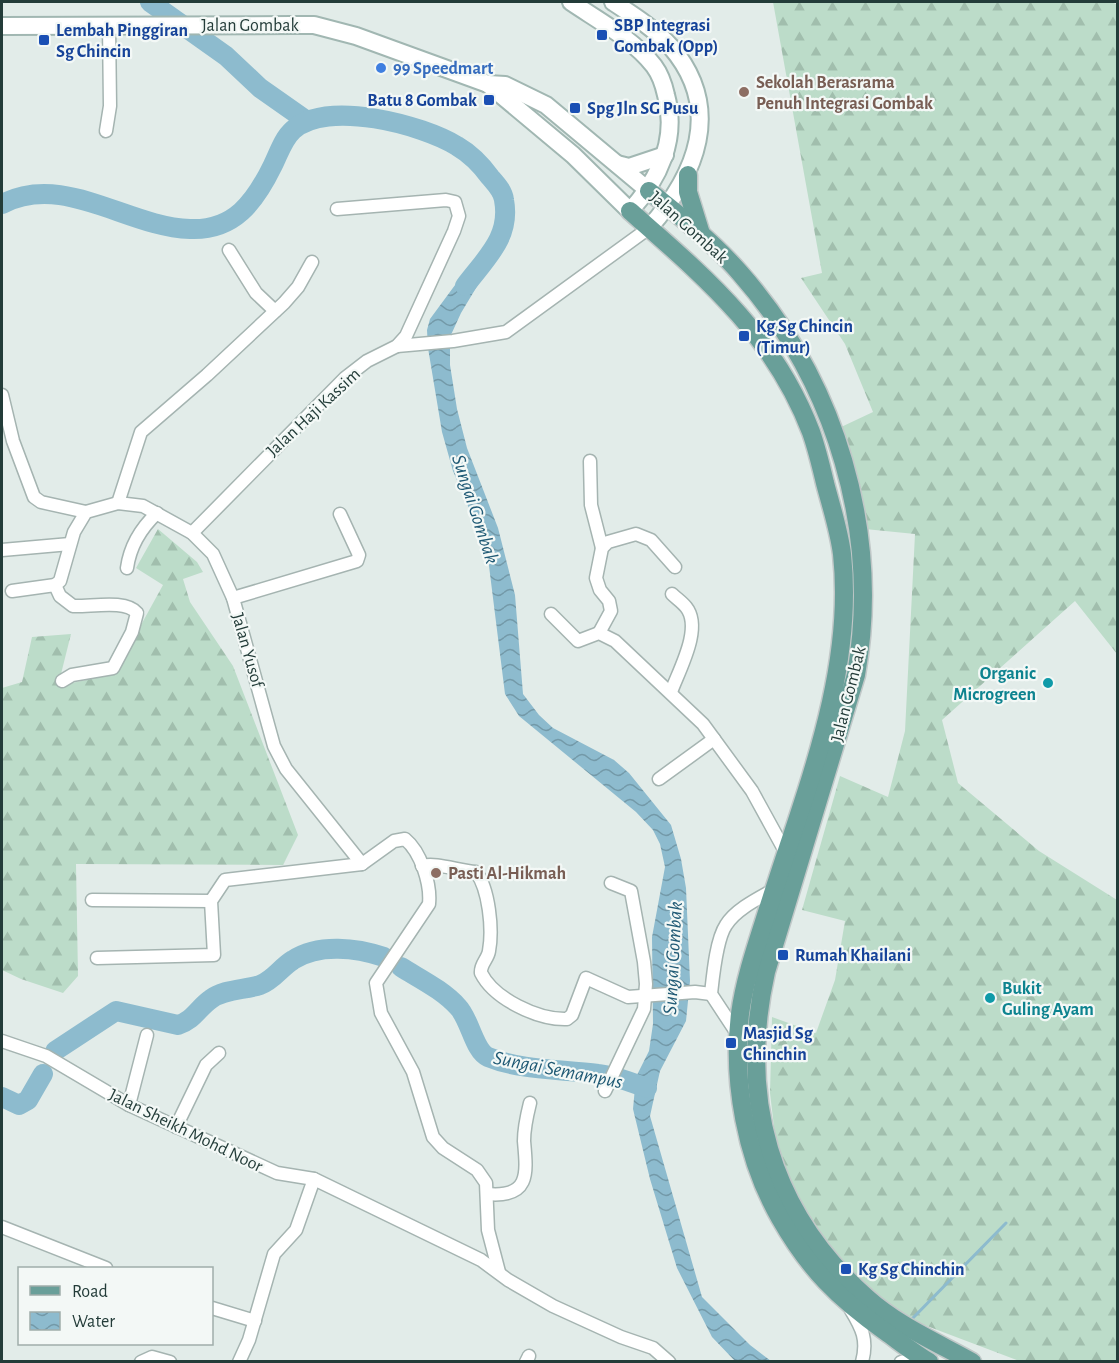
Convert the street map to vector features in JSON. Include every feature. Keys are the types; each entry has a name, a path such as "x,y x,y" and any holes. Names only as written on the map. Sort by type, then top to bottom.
{"main road":[{"path":"571,2 632,44 655,67 670,108 672,129 665,155 649,191 630,211"},
{"path":"613,2 656,32 685,66 695,94 699,139 688,175 668,207 650,228"},
{"name":"Jalan Gombak","path":"2,26 314,25 395,49 488,84 505,85 546,105 703,238 739,272 759,296 791,342 818,390 832,426 856,512 862,552 862,644 856,675 766,972 757,1012 754,1064 763,1129 775,1168 789,1199 806,1228 848,1280 868,1299 906,1326 972,1362"},
{"name":"Jalan Gombak","path":"488,84 573,155 630,211 720,291 771,354 811,433 842,552 844,594 837,671 823,735 750,968 738,1035 738,1065 749,1138 770,1200 799,1251 849,1305 926,1359"},
{"path":"617,164 629,167 665,155"},
{"path":"688,175 688,192 692,211 703,238"}],"street":[{"path":"106,130 110,105 109,26"},
{"name":"Jalan Haji Kassim","path":"192,532 345,378 367,361 397,346 406,336 426,298 459,216 455,202 446,200 337,209"},
{"path":"397,346 453,341 506,332 650,228"},
{"path":"229,250 256,293 275,311"},
{"path":"118,503 141,432 207,375 275,311 298,287 312,262"},
{"name":"Jalan Yusof","path":"2,395 13,441 34,497 41,502 86,512 118,503 143,506 192,532 213,554 233,598 274,746 286,768 362,864"},
{"path":"551,614 578,641 598,633 611,611 609,601 600,590 596,578 602,548 591,505 590,461"},
{"path":"12,591 55,585 60,581 66,567 70,544 86,512"},
{"path":"127,568 129,555 137,537 157,513"},
{"path":"233,598 357,561 359,555 340,514"},
{"path":"602,548 608,542 636,534 651,540 675,567"},
{"path":"2,550 70,544"},
{"path":"55,585 60,596 73,606 120,604 133,608 137,613 132,632 113,668 72,675 62,681"},
{"path":"671,692 690,638 692,625 687,608 672,594"},
{"path":"598,633 615,641 634,662 671,692 714,739 752,791 786,853"},
{"path":"659,779 714,739"},
{"path":"97,958 214,955 211,901 225,880 362,864 394,841 405,839 411,843 422,866 430,892 429,904 399,952 376,983 381,1013 413,1072 433,1137 443,1148 477,1170 486,1183 488,1230 499,1272"},
{"path":"422,866 430,863 452,870 476,872 482,879 490,926 489,953 481,968 481,973 501,995 519,1008 567,1019 572,1015 586,978 628,997 696,992 711,994"},
{"path":"606,1087 639,1023 646,996 644,962 631,891 610,884"},
{"path":"738,1035 711,994 726,924 749,904 775,889"},
{"path":"92,900 211,901"},
{"path":"129,1105 147,1035"},
{"name":"Jalan Sheikh Mohd Noor","path":"2,1041 46,1056 129,1105 277,1173 314,1179 499,1272 553,1306 621,1337 653,1348 669,1362"},
{"path":"176,1127 206,1065 219,1053"},
{"path":"487,1194 502,1195 516,1190 524,1180 528,1162 524,1140 530,1103"},
{"path":"239,1362 255,1321 274,1254 282,1243 294,1234 314,1179"},
{"path":"2,1227 101,1267"},
{"path":"849,1305 865,1335 866,1345 862,1362"},
{"path":"213,1308 255,1321"},
{"path":"141,1362 152,1357 170,1362"},
{"path":"902,1362 926,1359"}],"green space":[{"path":"773,2 1111,2 1118,5 1117,654 1075,601 942,720 958,783 1039,851 1117,900 1117,1361 1019,1361 919,1323 854,1280 806,1211 777,1152 770,1093 772,1017 816,1033 835,980 845,921 802,910 840,776 888,797 905,731 915,534 865,529 858,479 839,428 873,412 845,344 801,278 822,273"},
{"path":"158,529 197,562 203,572 183,579 190,602 233,666 298,835 283,865 76,864 78,976 63,993 2,970 2,688 22,682 32,637 71,634 58,686 114,674 163,585 136,568"}],"water":[{"name":"Sungai Gombak","path":"472,262 488,268 461,313 450,337 450,365 457,409 467,448 498,528 515,595 523,694 539,715 553,728 614,760 629,773 671,825 681,859 686,888 690,981 686,1021 660,1071 650,1116 702,1297 750,1345 771,1361 735,1361 712,1337 677,1268 650,1179 633,1109 636,1077 649,1051 653,1024 652,937 665,867 660,844 653,830 636,812 519,716 505,694 487,550 453,471 442,432 428,348 427,330 430,319"}],"waterway":[{"path":"150,2 226,56 260,88 307,121"},
{"name":"Sungai Gombak","path":"2,204 25,196 49,194 72,197 166,226 190,229 219,225 241,212 259,191 284,142 293,130 308,121 328,116 375,119 422,130 457,146 479,164 501,191 505,213 500,236 465,286"},
{"name":"Sungai Semampus","path":"55,1051 116,1011 178,1025 192,1017 216,996 265,983 293,960 314,951 326,949 362,951 384,957"},
{"name":"Sungai Semampus","path":"401,967 438,990 458,1007 479,1048 488,1057 515,1065 604,1075 647,1088"},
{"name":"Sungai Semampus","path":"2,1097 19,1105 28,1100 43,1074"},
{"path":"911,1320 1006,1223"}],"place":[{"name":"SBP Integrasi Gombak (Opp)","path":"602,35"},
{"name":"Lembah Pinggiran Sg Chincin","path":"44,40"},
{"name":"99 Speedmart","path":"381,68"},
{"name":"Sekolah Berasrama Penuh Integrasi Gombak","path":"744,92"},
{"name":"Batu 8 Gombak","path":"489,100"},
{"name":"Spg Jln SG Pusu","path":"575,108"},
{"name":"Kg Sg Chincin (Timur)","path":"744,336"},
{"name":"Organic Microgreen","path":"1048,683"},
{"name":"Pasti Al-Hikmah","path":"436,873"},
{"name":"Rumah Khailani","path":"783,955"},
{"name":"Bukit Guling Ayam","path":"990,998"},
{"name":"Masjid Sg Chinchin","path":"731,1043"},
{"name":"Kg Sg Chinchin","path":"846,1269"}]}
